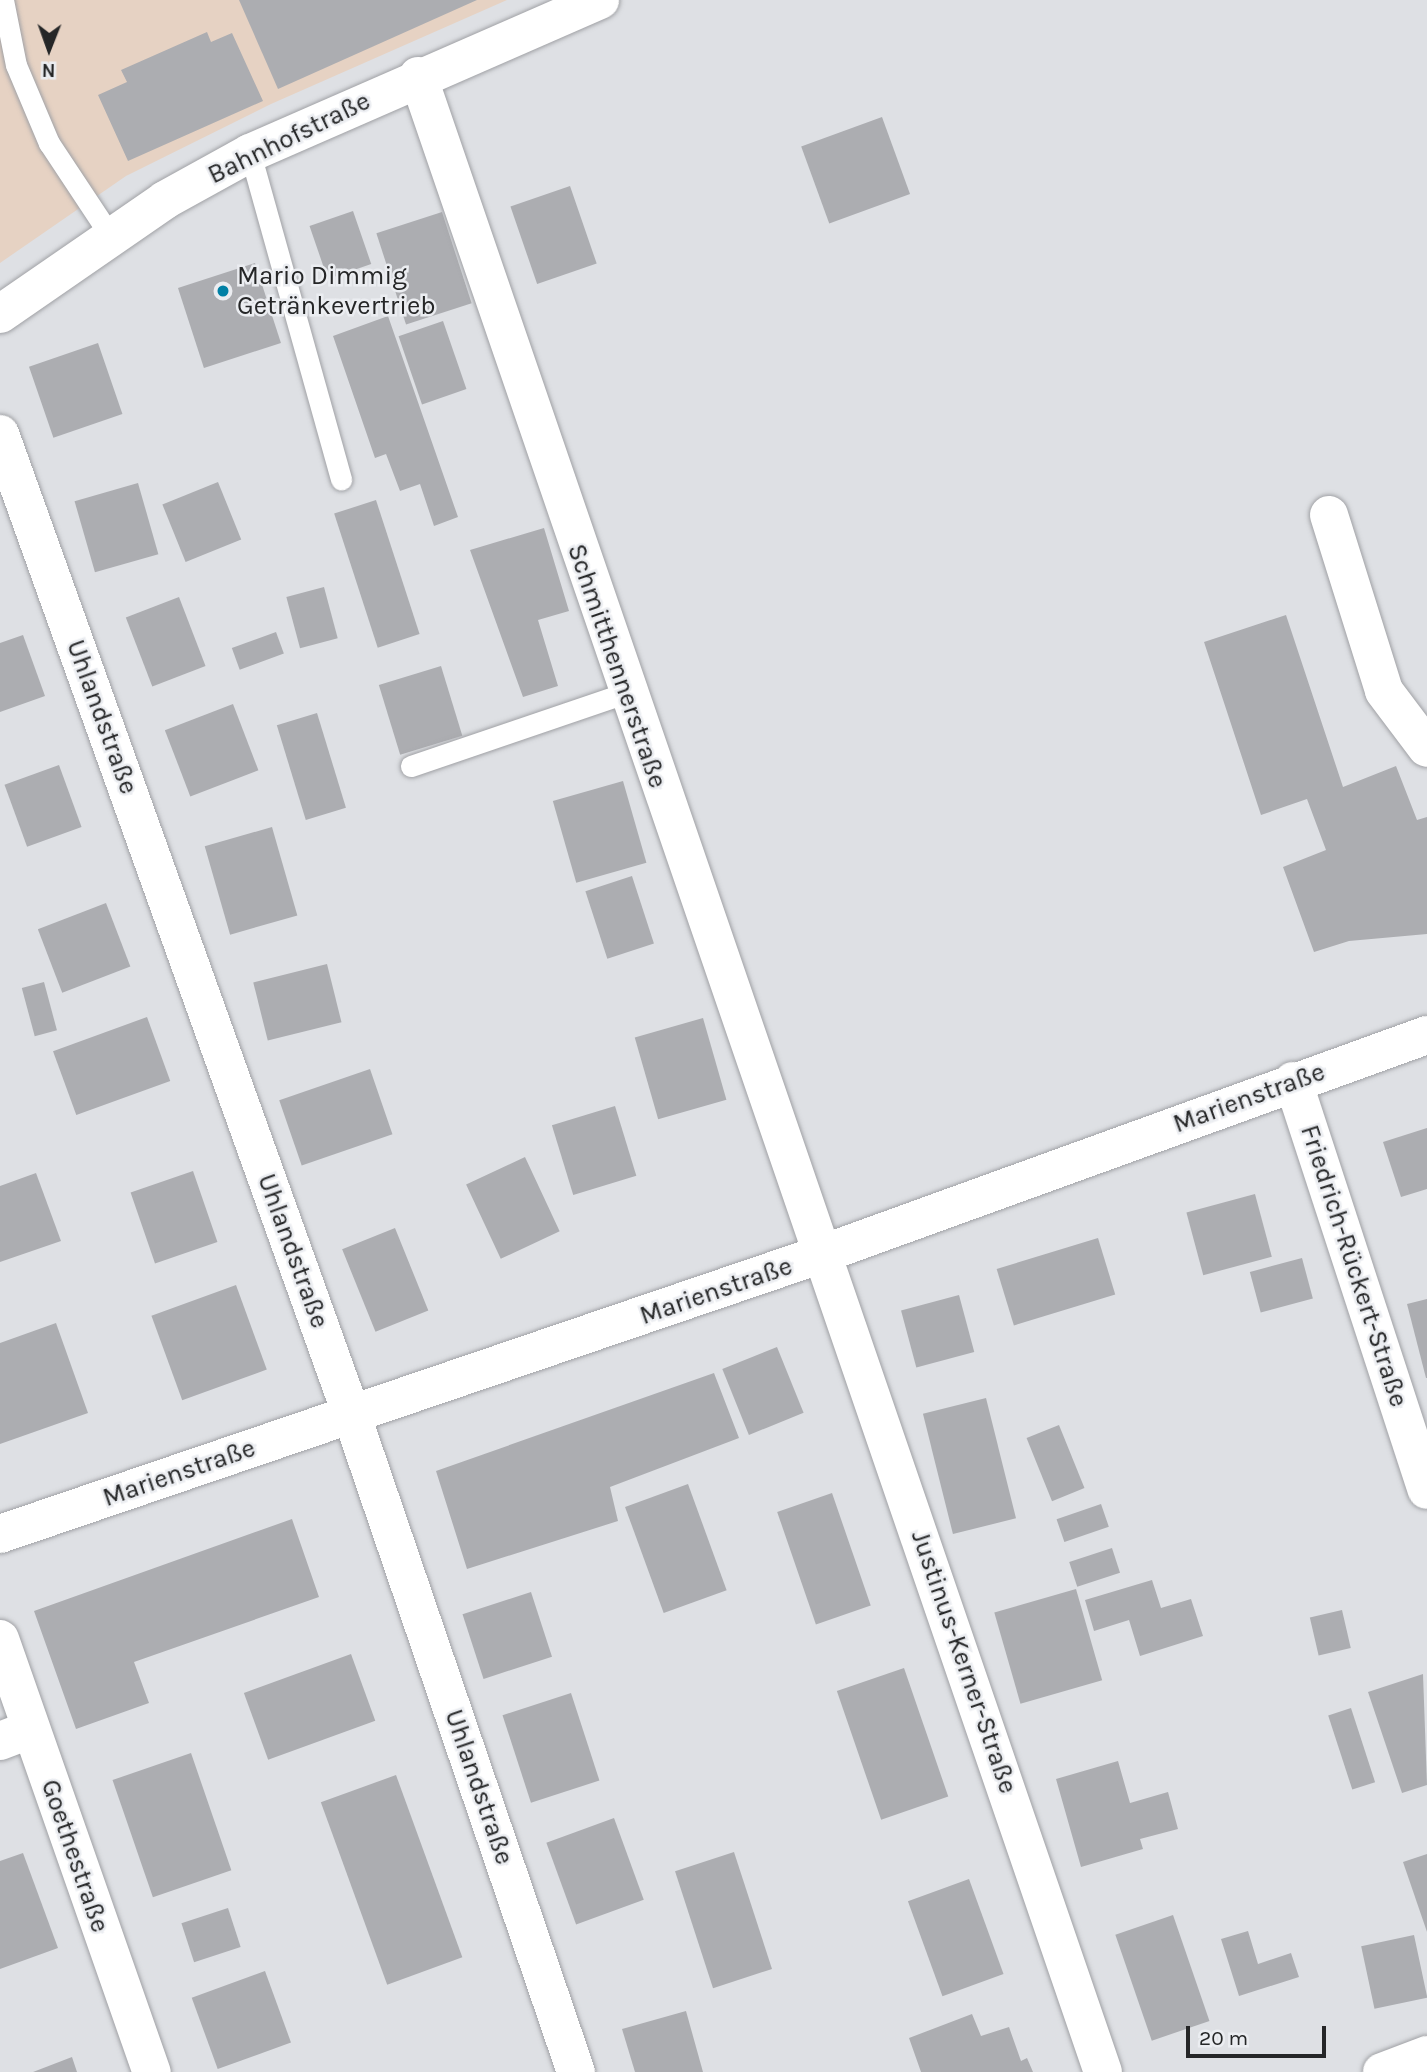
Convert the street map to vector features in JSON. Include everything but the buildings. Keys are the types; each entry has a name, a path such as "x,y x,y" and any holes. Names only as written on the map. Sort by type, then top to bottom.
{"street":[{"name":"Bahnhofstraße","path":"0,314 110,236 250,153 418,76 600,0"},
{"name":"Schmitthennerstraße","path":"418,76 625,693 825,1253"},
{"name":"Uhlandstraße","path":"0,434 352,1416 576,2072"},
{"path":"1329,515 1384,691 1427,748"},
{"name":"Marienstraße","path":"0,1534 825,1253 1293,1081 1427,1035"},
{"name":"Friedrich-Rückert-Straße","path":"1293,1081 1427,1490"},
{"name":"Justinus-Kerner-Straße","path":"825,1253 1103,2072"},
{"name":"Goethestraße","path":"0,1639 15,1735 152,2072"},
{"path":"1382,2072 1427,2055"}],"lane":[{"path":"3,0 16,65 49,143 110,236"},
{"path":"250,153 341,480"},
{"path":"411,766 625,693"}],"shaded area":[{"path":"0,0 507,0 271,104 126,176 0,263"}],"place":[{"name":"Mario Dimmig Getränkevertrieb","path":"223,291"}]}
